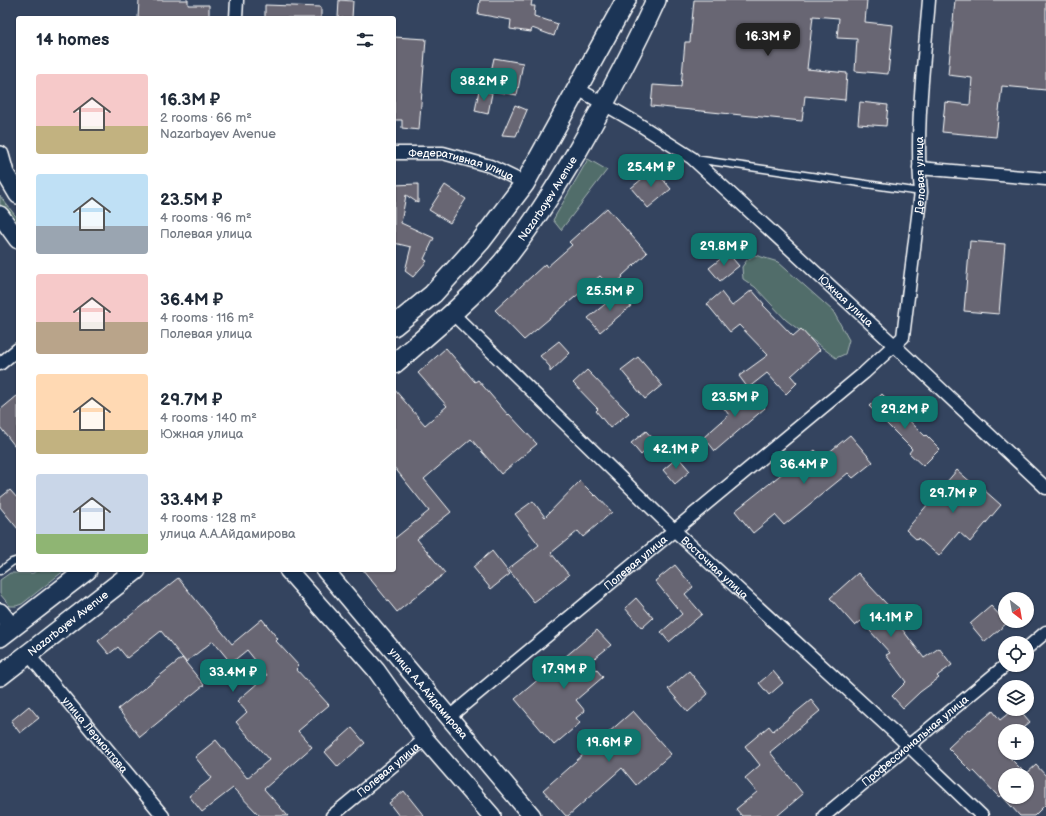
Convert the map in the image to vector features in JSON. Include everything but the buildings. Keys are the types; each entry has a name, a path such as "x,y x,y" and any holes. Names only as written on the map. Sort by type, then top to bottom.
{"main road":[{"path":"396,324 433,294 481,241 525,183 626,0"},
{"name":"Nazarbayev Avenue","path":"396,362 452,313 502,262 540,211 566,170 604,103 656,0"},
{"path":"0,155 5,173 16,192"},
{"path":"0,215 16,237"},
{"path":"0,612 6,632 84,572"},
{"name":"Nazarbayev Avenue","path":"0,676 133,572"},
{"path":"290,572 376,670 425,739 492,816"},
{"name":"улица А.А.Айдамирова","path":"327,572 532,816"},
{"path":"376,670 396,654"}],"street":[{"path":"236,16 237,0"},
{"name":"Деловая улица","path":"894,345 903,337 921,192 919,168 920,128 929,0"},
{"name":"Южная улица","path":"578,89 604,103 692,158 1046,488"},
{"name":"Федеративная улица","path":"396,153 443,153 490,166 525,183"},
{"path":"919,168 1046,179"},
{"name":"Восточная улица","path":"452,313 674,530 909,746 982,816"},
{"name":"Полевая улица","path":"449,717 864,373 894,345"},
{"path":"0,364 16,351"},
{"path":"1034,642 1046,632"},
{"name":"улица Лермонтова","path":"28,654 163,816"},
{"name":"Профессиональная улица","path":"824,816 998,672"},
{"name":"Полевая улица","path":"332,816 425,739"}],"lane":[{"path":"692,158 921,192"},
{"path":"0,571 16,561"}],"green space":[{"path":"588,159 607,170 561,230 553,220"},
{"path":"0,196 16,216 16,226 0,204"},
{"path":"755,255 778,262 833,311 849,340 845,354 836,358 786,320 755,287 743,279 742,267 747,260"},
{"path":"62,572 22,604 10,606 0,594 0,580 10,573"}]}
